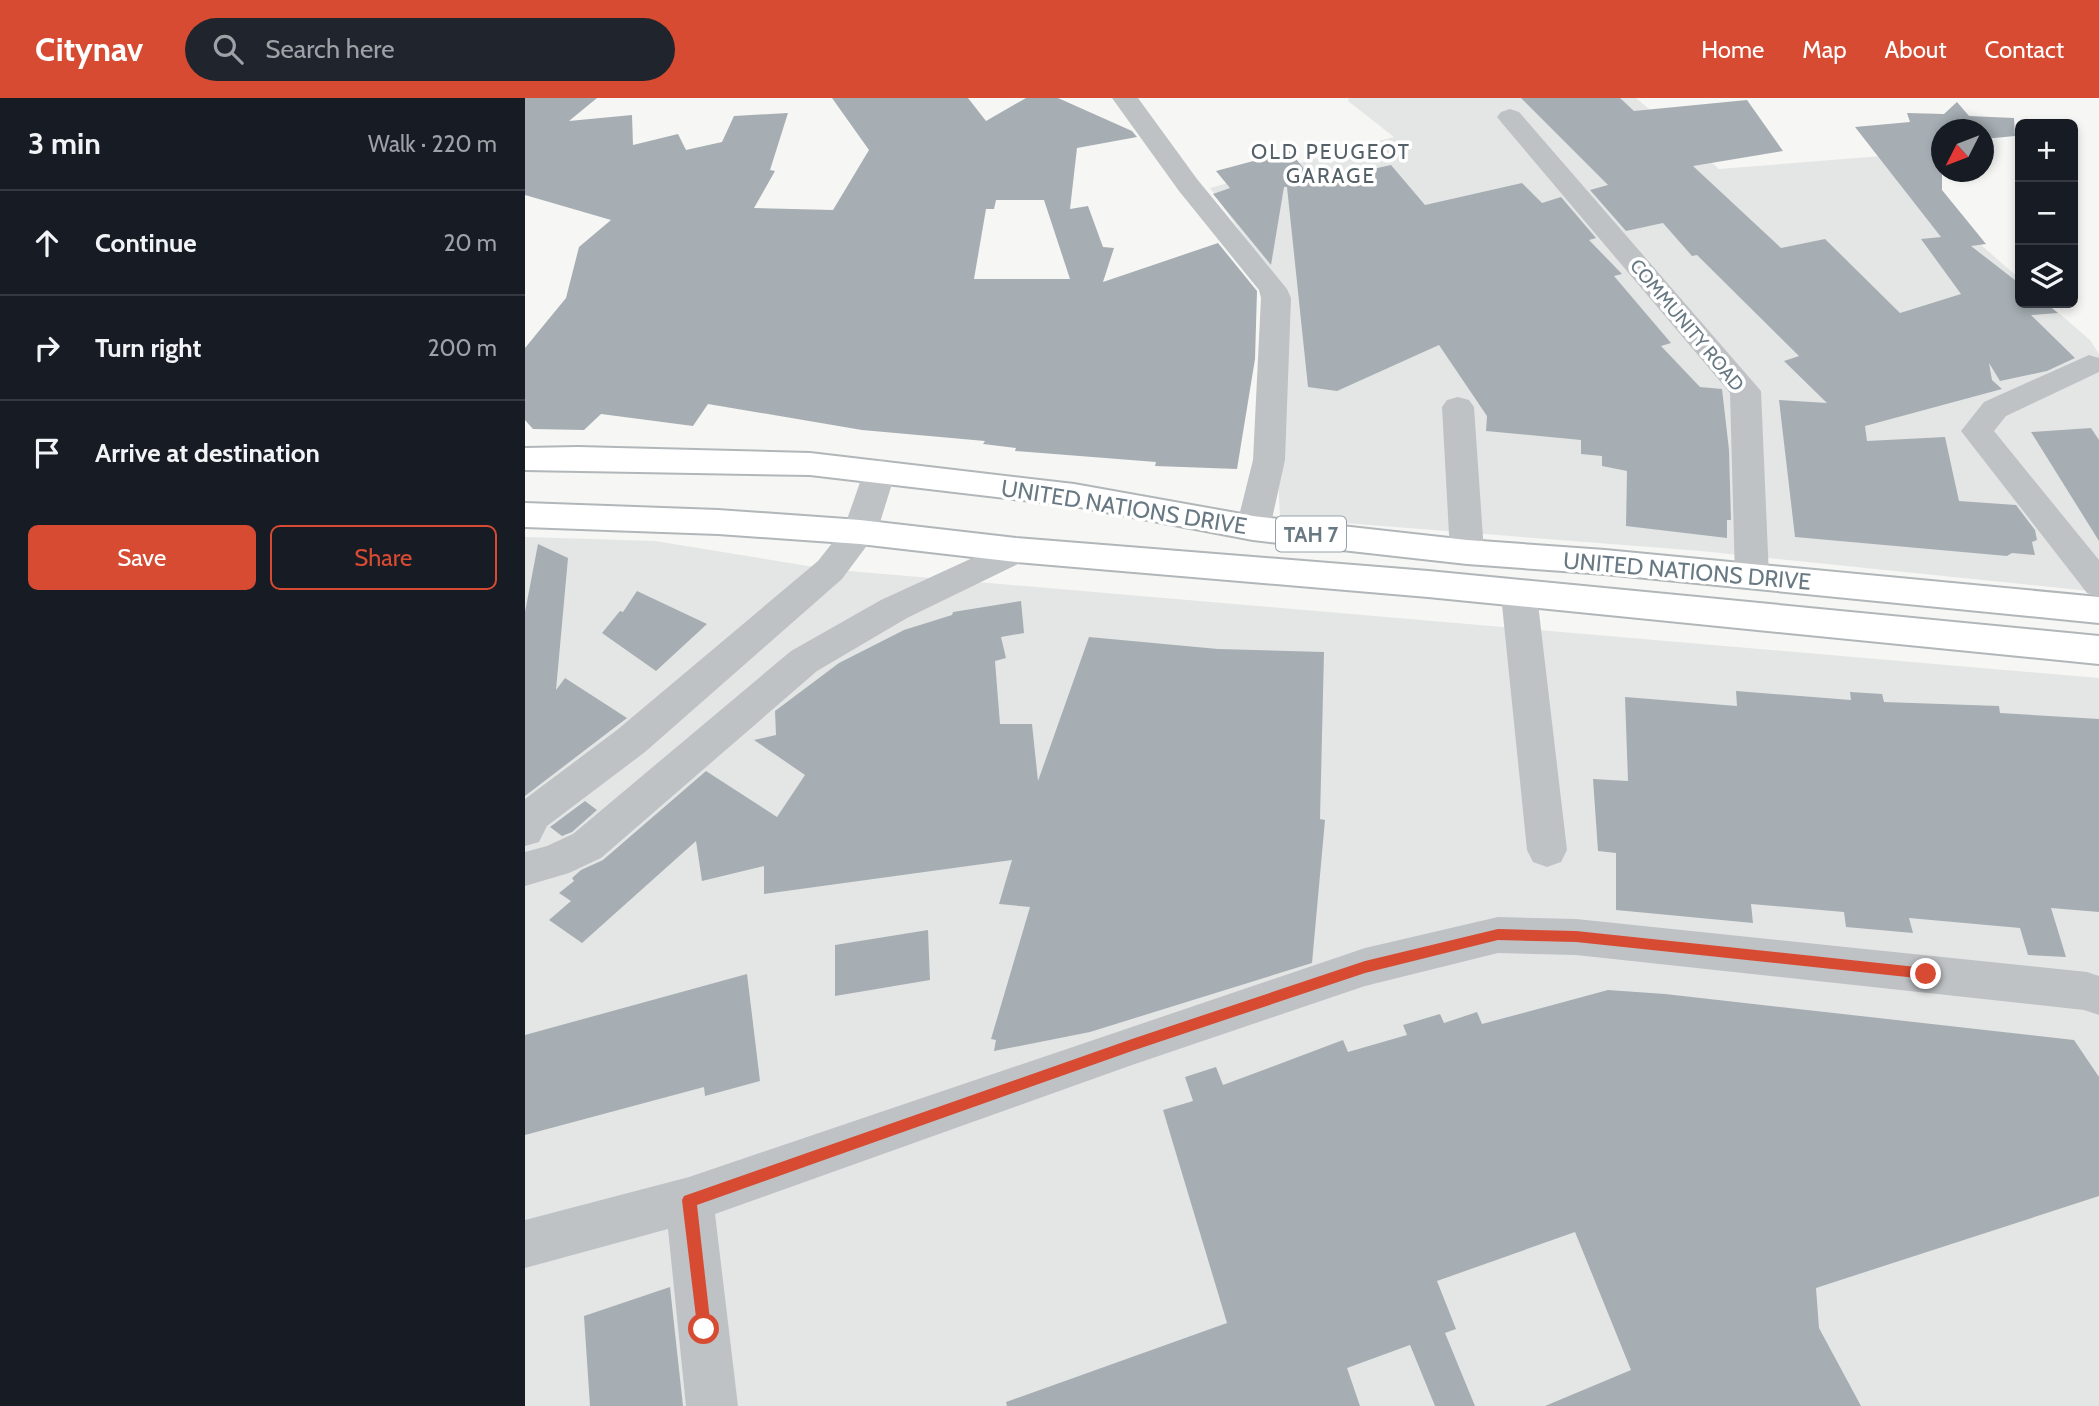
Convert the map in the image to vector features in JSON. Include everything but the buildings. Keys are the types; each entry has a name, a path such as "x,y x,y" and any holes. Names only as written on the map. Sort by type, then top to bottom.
{"highway":[{"name":"UNITED NATIONS DRIVE","path":"525,459 578,457 810,464 1074,495 1253,528 1467,552 1605,562 2099,610"},
{"name":"UNITED NATIONS DRIVE","path":"525,515 718,522 860,532 1016,551 1428,584 2099,650"}],"street":[{"path":"1125,98 1188,185 1273,289 1276,298 1269,460 1253,528"},
{"name":"COMMUNITY ROAD","path":"1510,117 1745,391 1752,577"},
{"path":"2089,366 1995,409 1977,431 2099,584"},
{"path":"1458,407 1467,552"},
{"path":"525,830 533,815 631,741 830,570 860,532 880,471"},
{"path":"525,869 555,861 587,846 804,661 836,641 1016,551"},
{"path":"1519,595 1547,850"},
{"path":"525,1244 689,1200 1365,967 1498,935 1576,937 2087,991 2099,996"},
{"path":"689,1200 712,1406"}],"shaded area":[{"path":"1349,98 1636,98 1719,169 1907,154 1957,224 2015,275 2015,308 2053,308 2090,340 2099,354 2099,592 1701,551 1280,518 1268,271 1210,188 1394,137 1348,101"},
{"path":"525,537 655,541 826,569 2099,678 2099,1406 525,1406"}],"district":[{"name":"OLD PEUGEOT GARAGE","path":"1331,163"}],"route":[{"path":"704,1329 689,1200 1132,1045 1365,967 1498,935 1576,937 1926,974"}]}
